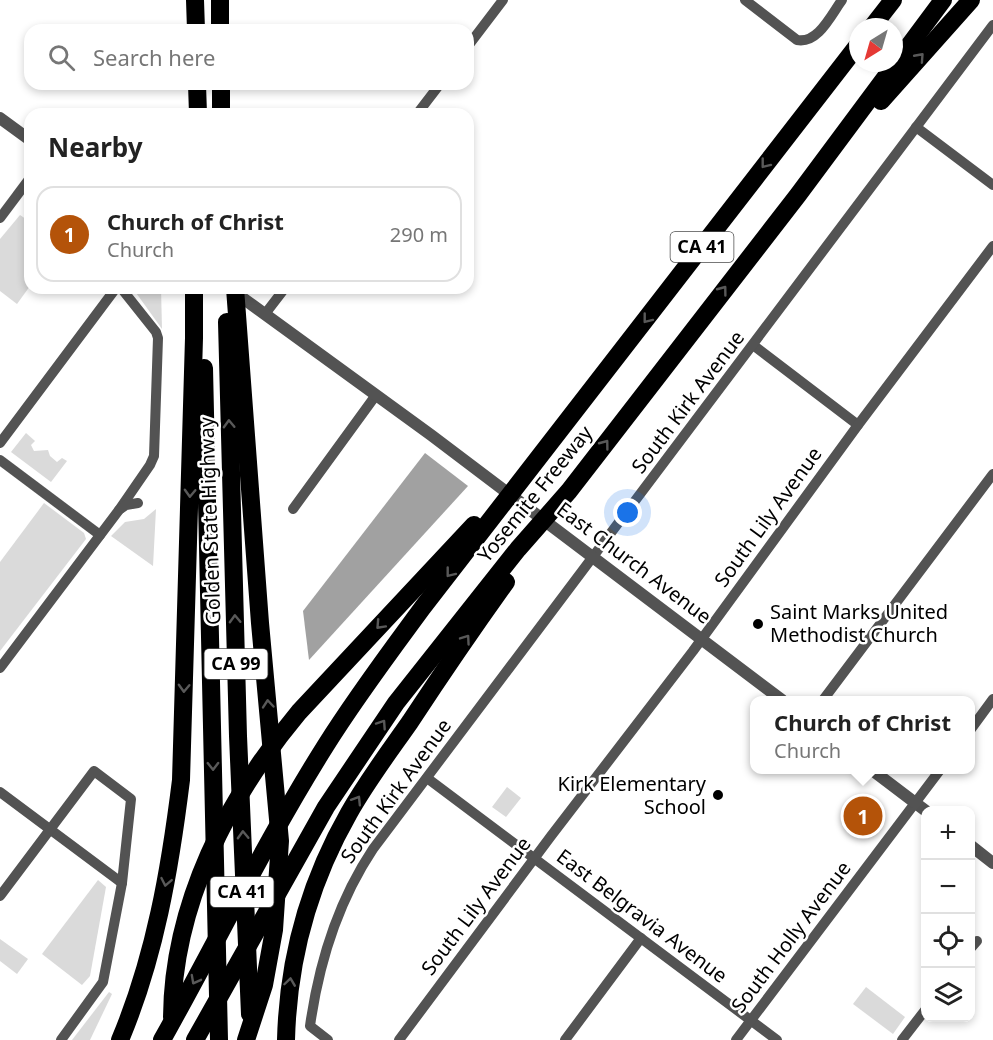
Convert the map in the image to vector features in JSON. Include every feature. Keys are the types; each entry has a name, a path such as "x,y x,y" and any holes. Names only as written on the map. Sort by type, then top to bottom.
{"highway":[{"path":"195,0 196,24"},
{"path":"220,0 220,24"},
{"path":"869,18 882,0"},
{"path":"879,18 893,0"},
{"name":"Yosemite Freeway","path":"195,1040 326,807 396,703 522,552 798,195 943,0"},
{"path":"798,195 971,0"},
{"path":"801,118 849,46"},
{"name":"Yosemite Freeway","path":"162,1040 265,850 325,745 363,688 482,524 534,465 849,57"},
{"path":"197,90 198,108"},
{"path":"220,90 221,108"},
{"path":"120,1040 145,971 161,909 173,846 181,780 194,294"},
{"name":"Golden State Highway","path":"202,294 219,1040"},
{"name":"Golden State Highway","path":"228,294 238,736 251,1040"},
{"path":"235,294 280,842 274,930 264,985 246,1040"},
{"path":"173,1040 172,1001 177,960 189,910 219,832 236,799 278,736 320,688 482,524"},
{"path":"286,1040 289,986 295,955 312,893 334,841 367,784 522,552"}],"street":[{"path":"474,38 503,0"},
{"path":"745,0 797,40 803,41 815,36 842,0"},
{"name":"South Kirk Avenue","path":"328,1040 309,1026 326,949 346,894 373,849 993,26"},
{"path":"422,108 435,90"},
{"path":"0,118 24,136"},
{"path":"916,127 993,185"},
{"path":"0,218 24,186"},
{"name":"South Lily Avenue","path":"399,1040 702,638 858,424 993,246"},
{"path":"0,442 111,294"},
{"path":"0,668 119,510 154,456 158,338 156,332 126,294"},
{"name":"East Church Avenue","path":"237,294 594,557 777,696"},
{"path":"264,313 280,294"},
{"path":"753,345 858,424"},
{"path":"293,509 376,395"},
{"path":"0,460 100,535"},
{"path":"826,696 993,474"},
{"path":"119,510 126,505 138,502"},
{"path":"975,724 993,699"},
{"path":"0,896 94,771 131,799 122,883 104,982 61,1040"},
{"path":"877,774 920,807"},
{"name":"South Holly Avenue","path":"736,1040 920,807 938,774"},
{"name":"East Belgravia Avenue","path":"427,778 777,1040"},
{"path":"0,792 122,883"},
{"path":"975,849 993,862"},
{"path":"565,1040 641,938"},
{"path":"902,1040 921,1015"}],"shaded area":[{"path":"20,215 24,218 24,294 17,304 0,291 0,239"},
{"path":"137,294 161,294 162,329"},
{"path":"26,433 35,441 31,445 34,451 48,450 50,456 57,462 62,458 67,461 51,482 11,452"},
{"path":"425,453 468,486 309,660 303,611"},
{"path":"44,503 84,533 86,539 0,651 0,562"},
{"path":"156,509 153,566 111,536 125,522 144,519"},
{"path":"507,787 521,798 506,817 492,807"},
{"path":"98,880 106,887 90,976 82,985 42,954"},
{"path":"0,939 28,959 17,974 0,961"},
{"path":"866,987 905,1017 893,1034 853,1004"},
{"path":"109,992 112,994 90,1040 72,1040"}],"place":[{"name":"Saint Marks United Methodist Church","path":"758,624"},
{"name":"Kirk Elementary School","path":"718,795"},
{"name":"Church of Christ","path":"863,816"}]}
